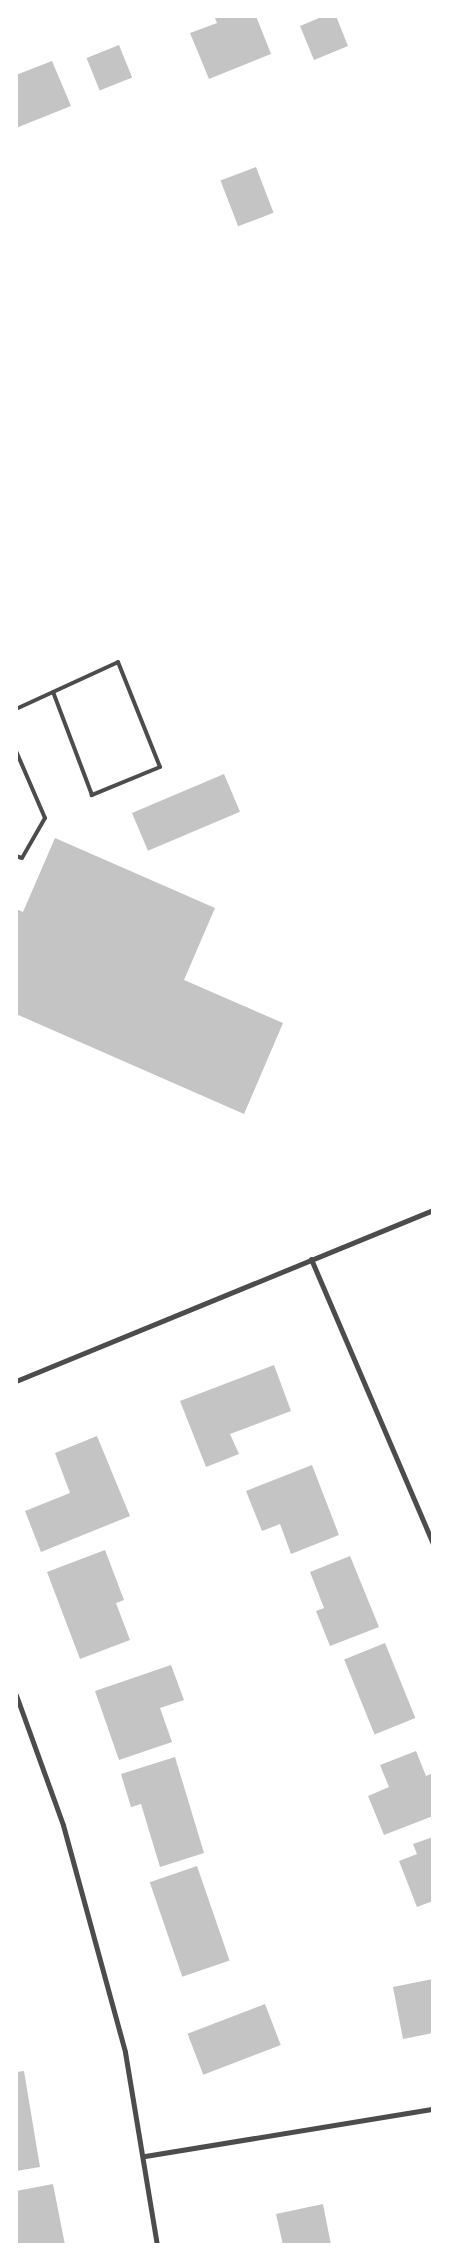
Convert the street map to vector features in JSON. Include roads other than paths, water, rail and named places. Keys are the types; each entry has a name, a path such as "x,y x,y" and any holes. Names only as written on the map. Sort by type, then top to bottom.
{"street":[{"path":"16,1381 433,1210"},
{"path":"311,1259 433,1544"},
{"path":"16,1695 79,1880 125,2052 145,2156 157,2245"},
{"path":"145,2156 433,2109"}],"lane":[{"path":"16,709 118,662 160,768 92,795 53,692"},
{"path":"16,751 45,818 22,858 16,856"}]}
